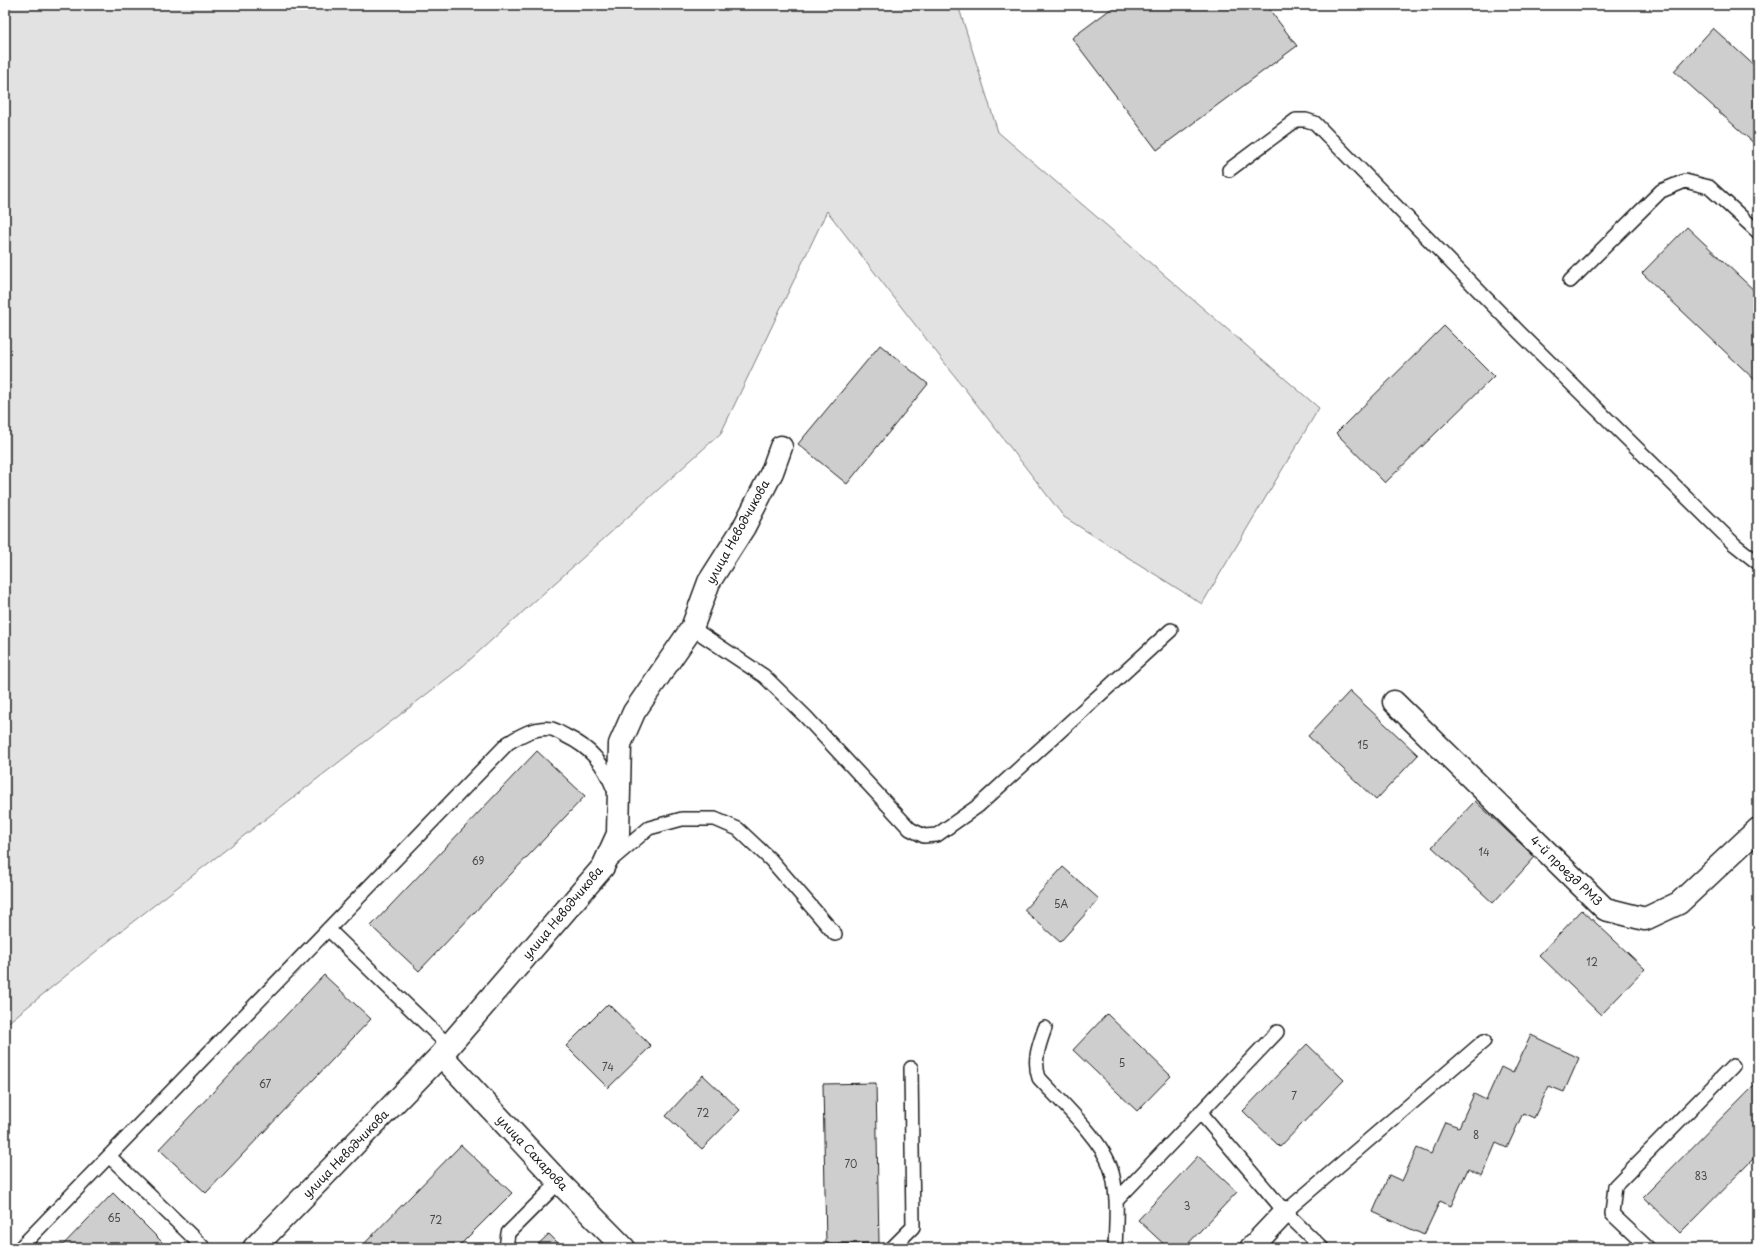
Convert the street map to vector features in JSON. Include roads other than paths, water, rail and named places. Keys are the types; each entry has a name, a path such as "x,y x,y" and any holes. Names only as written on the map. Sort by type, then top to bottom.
{"street":[{"name":"улица Неводчикова","path":"254,1248 445,1051 603,867 618,834 620,804 620,744 634,712 692,628 709,582 744,527 772,472 781,447"},
{"name":"4-й проезд РМЗ","path":"1394,702 1605,909 1645,919 1679,903 1758,829"},
{"name":"улица Сахарова","path":"445,1051 559,1182 624,1248"},
{"path":"1251,1248 1285,1212"}],"lane":[{"path":"1229,170 1296,120 1306,120 1315,123 1519,332 1734,544 1758,563"},
{"path":"1570,281 1661,191 1685,181 1709,187 1758,232"},
{"path":"692,628 764,676 806,717 910,829 924,836 937,835 978,806 1171,630"},
{"path":"20,1248 508,743 521,734 533,730 552,729 573,740 596,757 608,772 620,804"},
{"path":"603,867 649,828 682,819 715,819 738,829 765,855 835,934"},
{"path":"328,929 445,1051"},
{"path":"1045,1028 1037,1051 1037,1071 1039,1078 1098,1143 1110,1166 1117,1200 1115,1248"},
{"path":"1117,1200 1277,1032"},
{"path":"1285,1212 1484,1041"},
{"path":"1648,1248 1612,1214 1615,1186 1733,1066"},
{"path":"892,1248 913,1227 911,1068"},
{"path":"1200,1112 1285,1212 1322,1248"},
{"path":"109,1156 204,1248"},
{"path":"506,1248 508,1233 559,1182"}]}
